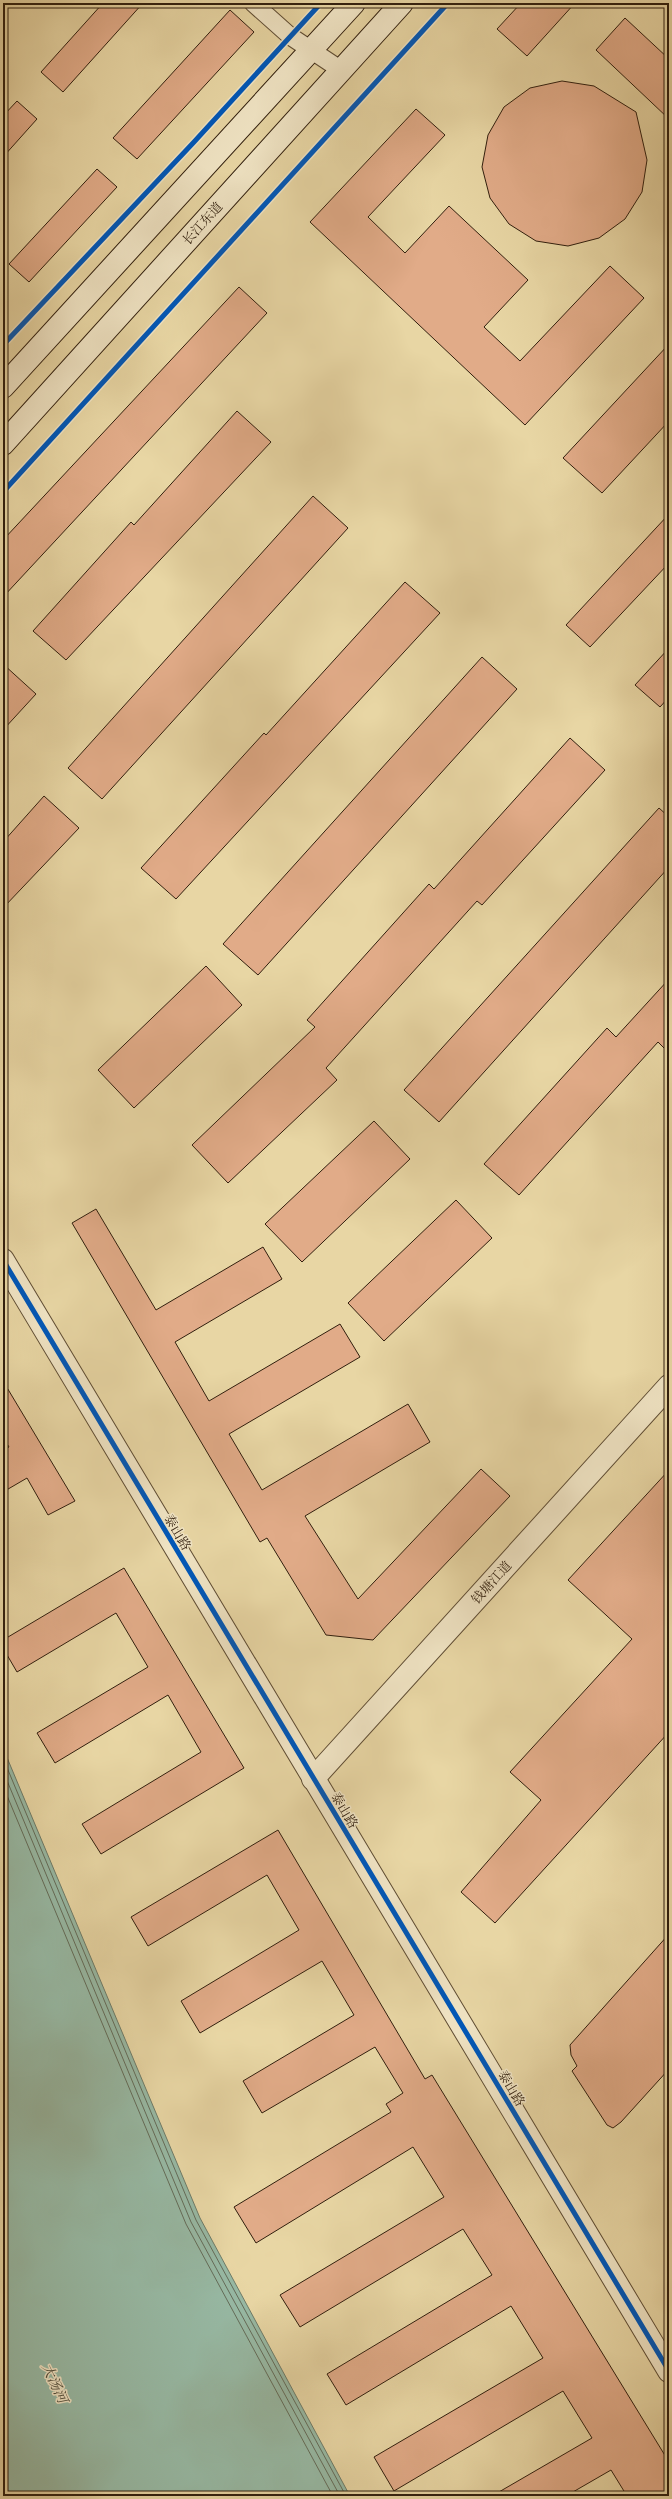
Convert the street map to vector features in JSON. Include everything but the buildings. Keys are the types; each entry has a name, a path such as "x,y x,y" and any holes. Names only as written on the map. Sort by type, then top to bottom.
{"street":[{"path":"253,3 290,36 340,70"},
{"path":"3,387 354,3"},
{"name":"长江东道","path":"3,444 402,3"},
{"name":"泰山路","path":"3,1260 669,2371"},
{"name":"钱塘江道","path":"313,1779 669,1386"}],"water":[{"name":"大汤河","path":"3,1748 200,2218 350,2496 3,2496"}],"cycle path":[{"path":"3,345 194,142 321,3"},
{"path":"3,492 448,3"},
{"path":"3,1260 669,2371"}]}
